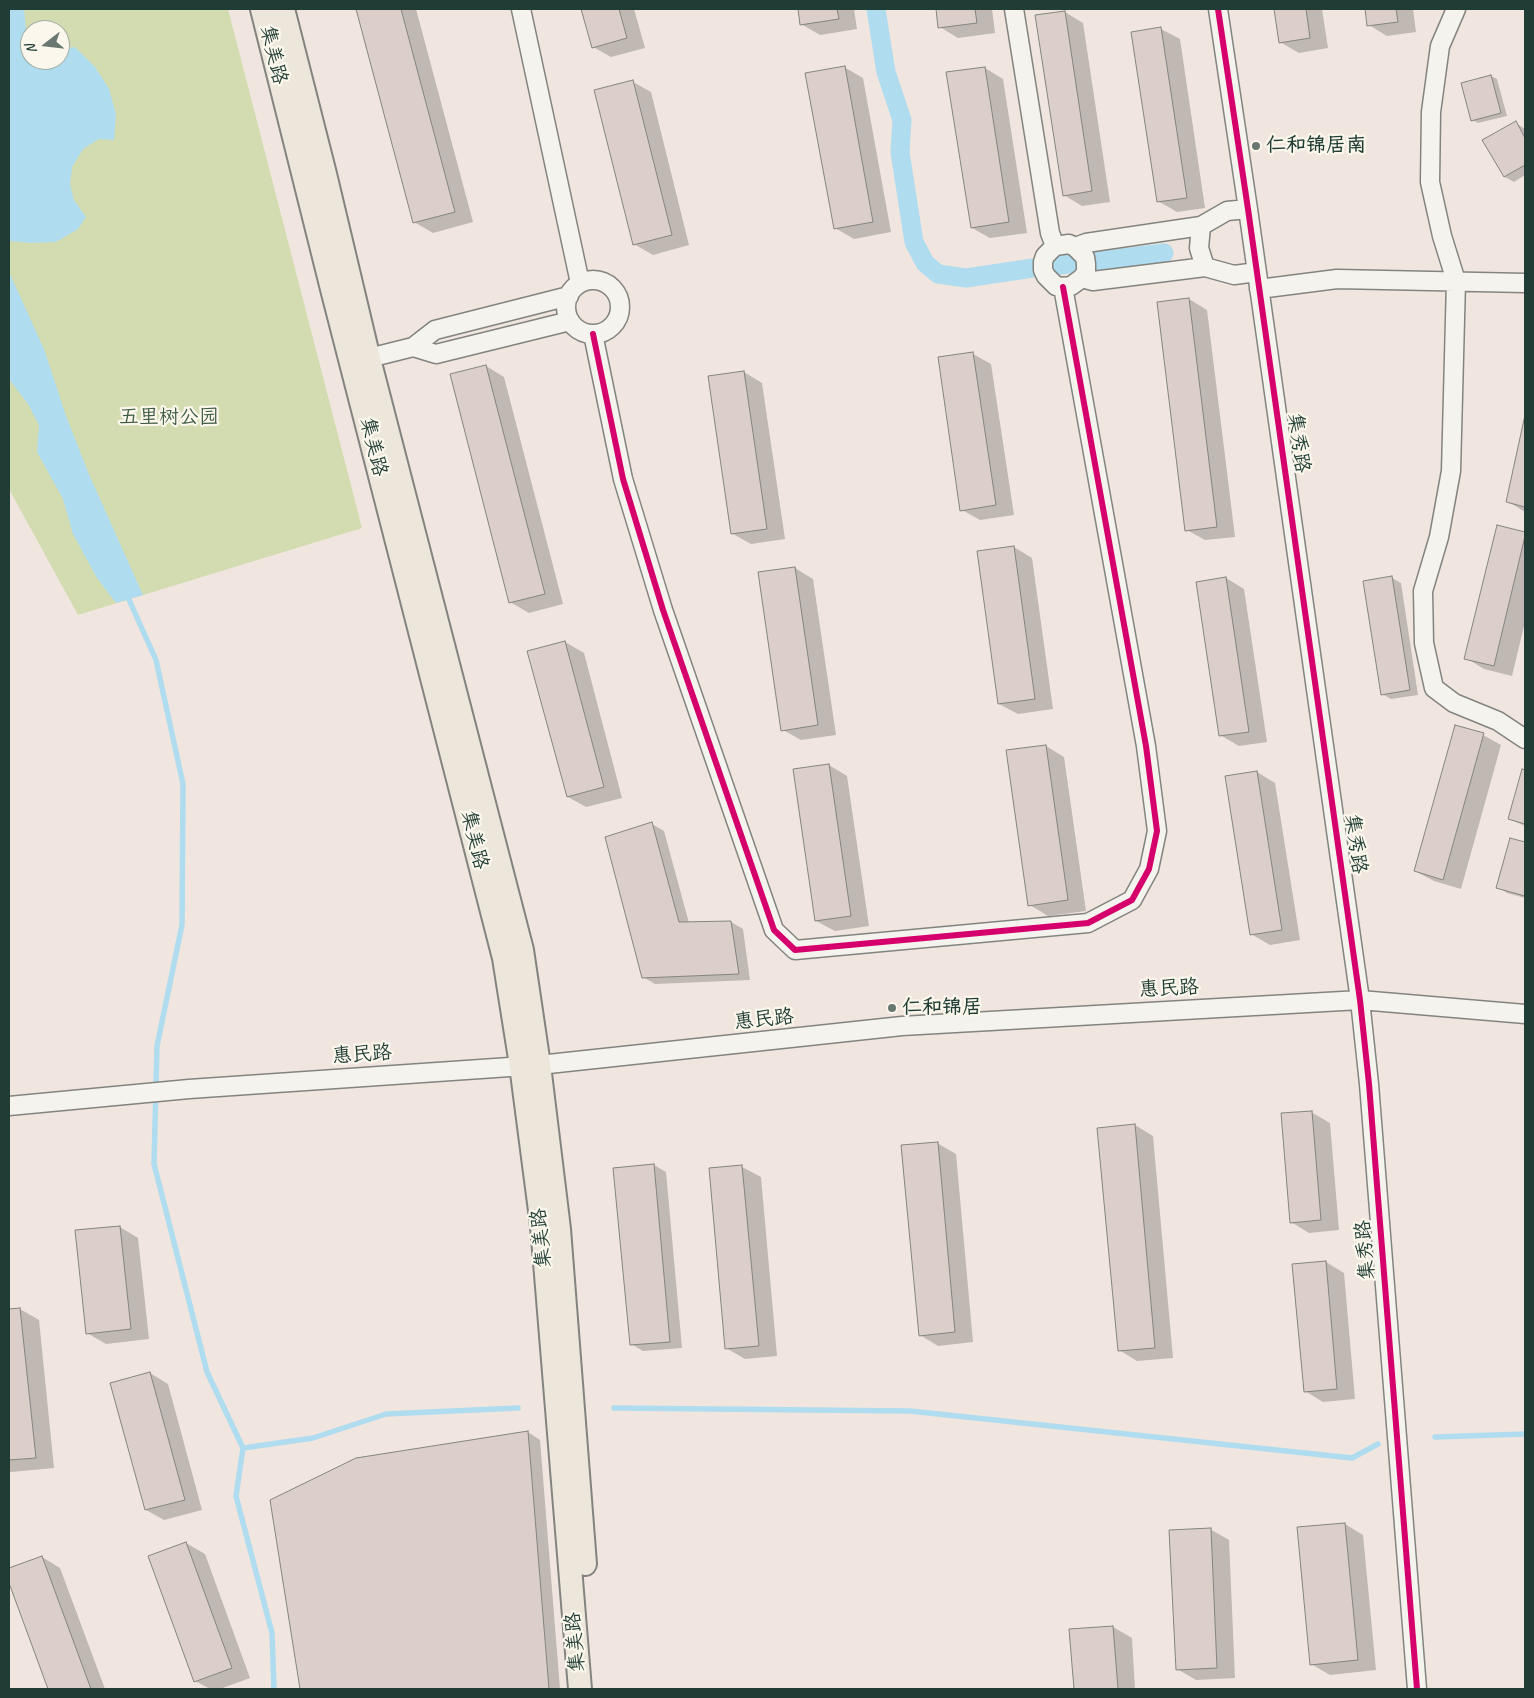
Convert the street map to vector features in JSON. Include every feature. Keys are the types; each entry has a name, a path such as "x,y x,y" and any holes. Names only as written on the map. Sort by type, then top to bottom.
{"main road":[{"name":"集美路","path":"262,9 360,361 530,1065 559,1228 595,1689"},
{"name":"集美路","path":"282,9 325,174 360,361"},
{"name":"集美路","path":"530,1065 580,1689"}],"street":[{"path":"360,361 413,348 435,330 574,289 589,281 597,280 612,288 620,304 616,321 602,333 593,334 576,328 570,321 567,313 566,304 574,289 521,9"},
{"path":"1014,9 1050,233 1055,246"},
{"name":"集秀路","path":"1218,9 1360,1000 1370,1094 1417,1689"},
{"path":"1456,9 1440,46 1431,112 1430,182 1442,236 1456,282 1451,471 1439,536 1423,591 1424,644 1434,688 1454,703 1498,721 1525,739"},
{"path":"1075,247 1086,243 1201,226 1227,211 1248,209"},
{"path":"1201,226 1199,248 1205,267"},
{"path":"1069,244 1075,247 1084,257 1086,264 1086,272 1082,278 1077,283 1064,288 1050,282 1043,270 1043,262 1049,250 1055,246 1069,244"},
{"path":"1082,278 1093,281 1205,267 1258,280 1337,279 1525,283"},
{"path":"593,334 623,479 663,610 774,930 795,950 1088,923 1132,900 1149,869 1157,831 1146,746 1064,288"},
{"path":"413,348 436,354 570,321"},
{"name":"惠民路","path":"9,1106 188,1089 530,1065 902,1026 1360,1000 1525,1014"}],"green space":[{"name":"五里树公园","path":"9,9 228,9 362,528 78,615 9,489"}],"water":[{"path":"9,9 24,9 25,20 20,20 20,70 70,70 70,48 75,47 95,67 109,89 116,114 114,140 99,139 83,149 72,167 70,184 74,200 86,217 78,229 56,242 31,243 9,241"},
{"path":"9,272 44,349 66,416 88,472 143,595 116,603 97,578 73,534 63,499 37,452 39,425 28,404 9,379"}],"building":[{"path":"356,9 401,9 455,212 413,223"},
{"path":"581,9 619,9 627,38 592,48"},
{"path":"798,9 837,9 839,19 800,25"},
{"path":"936,9 975,9 977,23 938,28"},
{"path":"1274,9 1306,9 1310,38 1279,43"},
{"path":"1365,9 1396,9 1398,22 1367,26"},
{"path":"1065,11 1092,191 1063,196 1035,15"},
{"path":"1161,27 1187,198 1157,202 1131,32"},
{"path":"845,66 873,222 834,229 805,73"},
{"path":"985,67 1009,222 971,228 946,72"},
{"path":"1491,75 1501,113 1471,121 1461,83"},
{"path":"633,80 672,235 633,245 594,90"},
{"path":"1516,121 1525,138 1525,165 1504,177 1482,140"},
{"path":"1189,298 1217,527 1185,531 1157,302"},
{"path":"973,352 996,505 960,511 938,357"},
{"path":"486,365 545,594 509,603 450,374"},
{"path":"744,371 767,529 731,534 708,376"},
{"path":"1525,415 1525,507 1506,502"},
{"path":"1497,525 1525,532 1525,536 1494,666 1464,659"},
{"path":"1014,546 1035,699 998,704 977,551"},
{"path":"795,567 818,725 781,731 758,572"},
{"path":"1392,576 1410,690 1381,695 1363,581"},
{"path":"1226,577 1249,732 1219,736 1196,582"},
{"path":"565,641 604,787 567,797 527,651"},
{"path":"1455,725 1484,733 1443,880 1414,871"},
{"path":"1046,745 1068,900 1028,906 1006,750"},
{"path":"829,764 851,916 815,921 793,769"},
{"path":"1522,769 1525,770 1525,824 1508,819"},
{"path":"1257,771 1282,930 1250,935 1225,776"},
{"path":"652,822 679,922 731,921 739,974 642,978 605,837"},
{"path":"1510,838 1525,842 1525,896 1496,888"},
{"path":"1312,1111 1321,1220 1290,1223 1281,1113"},
{"path":"1135,1124 1155,1348 1118,1351 1097,1128"},
{"path":"938,1142 955,1332 919,1336 901,1145"},
{"path":"654,1164 670,1342 630,1345 613,1168"},
{"path":"742,1165 759,1346 725,1349 709,1168"},
{"path":"120,1226 131,1329 86,1334 75,1230"},
{"path":"1326,1261 1337,1389 1304,1392 1292,1264"},
{"path":"20,1308 36,1458 9,1460 9,1309"},
{"path":"150,1372 185,1500 145,1510 110,1383"},
{"path":"528,1431 549,1689 300,1689 270,1500 356,1458"},
{"path":"1345,1523 1358,1660 1310,1665 1297,1527"},
{"path":"1211,1528 1217,1668 1176,1670 1169,1530"},
{"path":"186,1542 232,1668 194,1682 148,1556"},
{"path":"42,1556 91,1689 48,1689 9,1583 9,1568"},
{"path":"1113,1626 1118,1689 1074,1689 1069,1629"}],"waterway":[{"path":"876,9 886,72 902,120 900,152 914,242 925,263 938,274 966,278 1033,268"},
{"path":"1096,261 1164,253"},
{"path":"1053,266 1076,263"},
{"path":"126,593 156,660 183,784 182,925 157,1046 154,1164 207,1372 243,1448 236,1496 272,1633 274,1689"},
{"path":"243,1448 313,1438 386,1414 518,1408"},
{"path":"614,1408 910,1411 1352,1458 1378,1444"},
{"path":"1435,1437 1525,1434"}],"cycle path":[{"path":"1218,9 1360,1000 1369,1084 1417,1689"},
{"path":"593,334 623,479 663,610 774,930 795,950 1088,923 1132,900 1149,869 1157,831 1146,746 1063,287"}],"place":[{"name":"仁和锦居南","path":"1256,146"},
{"name":"仁和锦居","path":"892,1008"}]}
